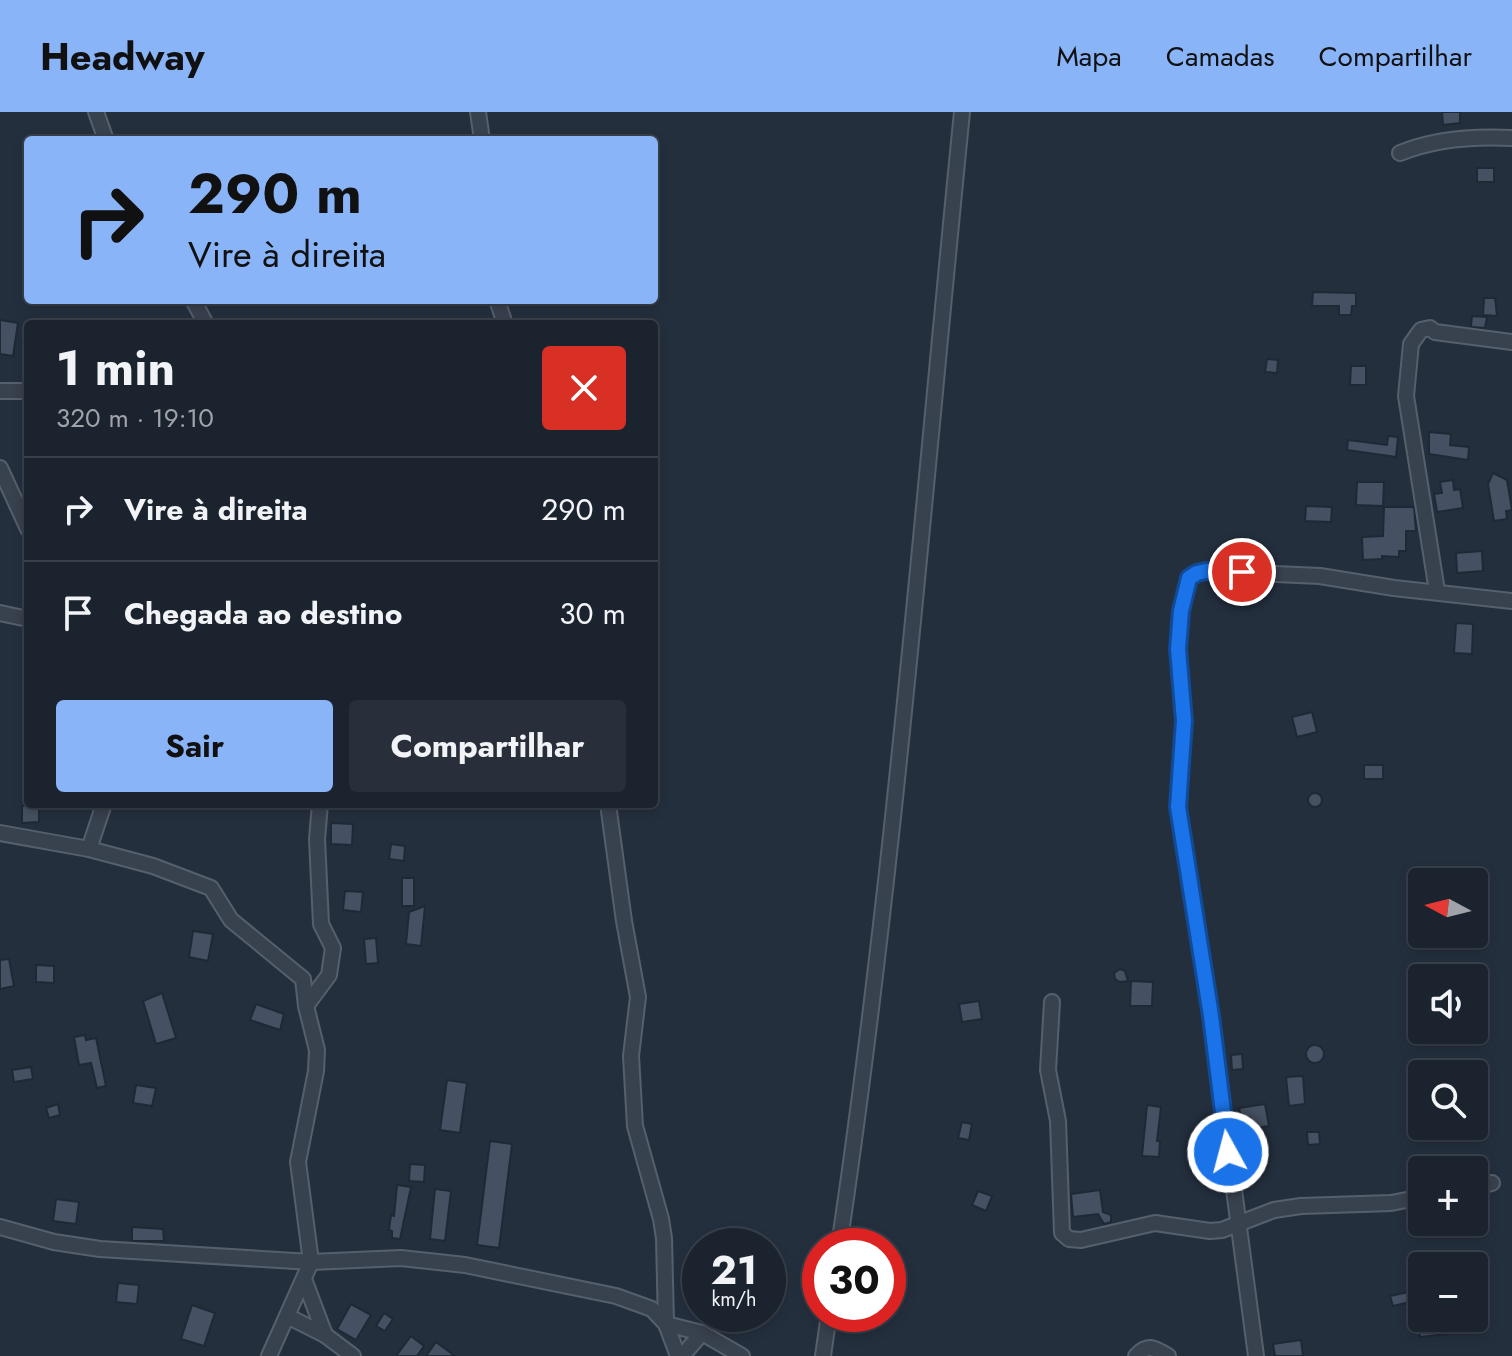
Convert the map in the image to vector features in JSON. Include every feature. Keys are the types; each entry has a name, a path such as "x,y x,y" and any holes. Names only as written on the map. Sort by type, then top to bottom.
{"street":[{"path":"96,112 105,136"},
{"path":"478,112 481,136"},
{"path":"842,1228 900,755 962,112"},
{"path":"1400,153 1419,145 1464,139 1512,138"},
{"path":"1437,591 1406,396 1411,344 1421,330 1430,328 1435,332 1512,342"},
{"path":"0,391 24,391"},
{"path":"0,468 24,520"},
{"path":"1256,1356 1211,1016 1178,807 1184,721 1178,649 1184,591 1189,578 1206,571 1320,576 1512,601"},
{"path":"0,613 24,618"},
{"path":"89,849 103,808"},
{"path":"306,1006 329,975 333,948 321,924 317,839 320,808"},
{"path":"609,808 624,921 637,983 637,1017 631,1056 635,1126 664,1238 666,1324"},
{"path":"0,833 89,849 164,870 211,888 231,920 303,979 317,1050 298,1162 311,1262 269,1356"},
{"path":"1052,1002 1048,1070 1058,1121 1062,1233 1069,1239 1081,1240 1155,1223 1210,1231 1237,1225 1274,1210 1408,1200"},
{"path":"1488,1184 1492,1183"},
{"path":"0,1227 54,1242 100,1249 311,1262 401,1258 465,1265 616,1296 652,1309 666,1324 680,1356 702,1333"},
{"path":"304,1279 325,1335"},
{"path":"287,1316 325,1335 353,1356"},
{"path":"666,1324 702,1333 742,1356"},
{"path":"823,1356 826,1332"},
{"path":"1136,1356 1144,1348 1152,1347 1168,1356"}],"building":[{"path":"1442,112 1460,112 1460,123 1443,125"},
{"path":"1477,168 1494,168 1494,182 1477,182"},
{"path":"1313,292 1356,293 1356,306 1352,306 1351,315 1339,315 1339,306 1312,306"},
{"path":"1484,298 1495,298 1497,316 1483,315"},
{"path":"1472,316 1487,317 1485,328 1471,327"},
{"path":"0,320 18,323 13,356 0,354"},
{"path":"1267,359 1278,360 1277,373 1265,372"},
{"path":"1351,366 1366,366 1366,385 1350,385"},
{"path":"1429,432 1451,434 1450,445 1469,447 1468,460 1429,454"},
{"path":"1388,436 1398,437 1396,457 1347,450 1348,440 1387,445"},
{"path":"1493,473 1507,480 1512,510 1506,511 1507,519 1494,521 1488,484"},
{"path":"1453,480 1454,490 1460,489 1463,508 1437,512 1434,494 1442,493 1440,482"},
{"path":"1357,482 1384,482 1383,506 1356,505"},
{"path":"1306,506 1332,507 1331,522 1305,521"},
{"path":"1384,507 1414,507 1416,531 1406,531 1406,551 1399,551 1399,557 1382,556 1382,559 1363,560 1362,537 1383,536"},
{"path":"1482,551 1483,571 1457,573 1456,553"},
{"path":"1456,623 1473,624 1472,654 1454,653"},
{"path":"1312,712 1317,732 1297,737 1292,717"},
{"path":"1364,765 1383,765 1383,779 1364,779"},
{"path":"1315,793 1322,800 1315,807 1308,800"},
{"path":"22,806 39,808 39,822 22,823"},
{"path":"331,823 353,824 352,845 331,844"},
{"path":"391,844 405,846 404,861 389,859"},
{"path":"402,878 414,878 414,906 402,906"},
{"path":"345,891 363,892 361,912 343,910"},
{"path":"425,906 421,946 406,944 409,912"},
{"path":"193,931 213,934 208,961 189,957"},
{"path":"376,938 378,963 366,964 364,939"},
{"path":"9,959 14,986 0,989 0,960"},
{"path":"36,965 54,966 54,983 36,982"},
{"path":"1120,969 1125,971 1128,981 1115,979 1114,973"},
{"path":"1131,981 1153,982 1152,1006 1130,1006"},
{"path":"162,993 176,1038 156,1044 143,1001"},
{"path":"979,1001 982,1019 962,1022 959,1004"},
{"path":"256,1004 284,1014 280,1030 250,1020"},
{"path":"85,1035 86,1040 96,1038 106,1086 97,1088 91,1063 79,1065 74,1037"},
{"path":"1315,1045 1324,1054 1315,1063 1306,1054"},
{"path":"1242,1054 1243,1069 1232,1070 1231,1055"},
{"path":"31,1067 33,1079 14,1082 12,1070"},
{"path":"1303,1076 1305,1104 1289,1106 1286,1077"},
{"path":"447,1080 467,1083 460,1133 440,1130"},
{"path":"136,1085 156,1088 152,1106 133,1103"},
{"path":"58,1104 60,1115 49,1118 46,1108"},
{"path":"1265,1104 1269,1126 1243,1130 1239,1108"},
{"path":"1147,1105 1161,1107 1157,1141 1160,1141 1159,1157 1142,1156"},
{"path":"962,1122 972,1124 969,1140 958,1138"},
{"path":"1307,1132 1319,1132 1320,1144 1308,1145"},
{"path":"490,1141 512,1144 499,1248 477,1245"},
{"path":"410,1164 425,1165 424,1182 409,1181"},
{"path":"397,1185 411,1187 400,1239 392,1238 392,1231 389,1230 391,1215 394,1216"},
{"path":"435,1189 451,1191 445,1241 430,1239"},
{"path":"1100,1190 1103,1212 1111,1215 1111,1222 1104,1224 1098,1214 1073,1217 1071,1194"},
{"path":"978,1191 992,1196 986,1211 972,1205"},
{"path":"56,1199 79,1202 76,1224 53,1221"},
{"path":"132,1227 163,1229 164,1241 132,1241"},
{"path":"118,1283 139,1285 137,1304 116,1302"},
{"path":"1408,1292 1408,1302 1393,1306 1390,1296"},
{"path":"351,1304 371,1315 356,1340 337,1329"},
{"path":"192,1305 215,1313 204,1346 181,1339"},
{"path":"384,1313 393,1319 385,1331 376,1326"},
{"path":"1419,1332 1446,1332 1446,1334 1420,1337"},
{"path":"411,1336 424,1346 417,1356 396,1356"},
{"path":"1301,1340 1303,1356 1275,1356 1273,1344"},
{"path":"436,1342 455,1356 426,1356"}],"route":[{"path":"1228,1152 1211,1016 1178,807 1184,721 1178,649 1184,591 1189,578 1206,571 1242,572"}]}
